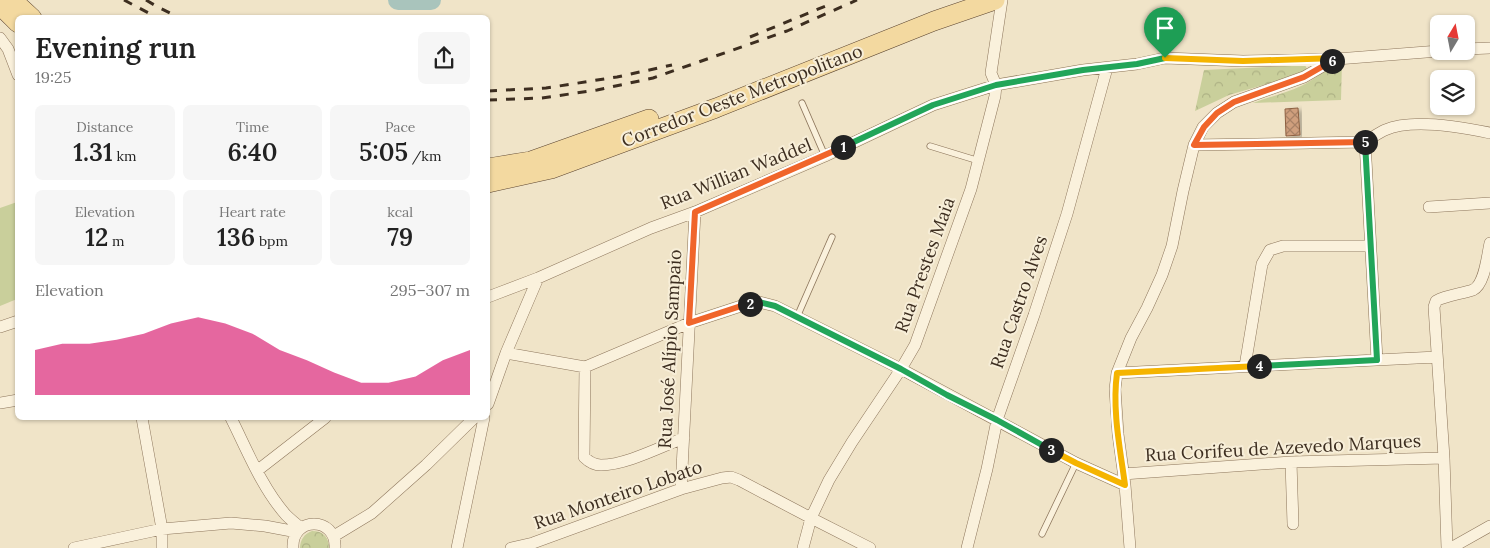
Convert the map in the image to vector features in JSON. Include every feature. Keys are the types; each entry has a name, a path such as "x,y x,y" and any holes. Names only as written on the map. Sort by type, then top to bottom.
{"main road":[{"path":"14,0 29,15"},
{"path":"490,168 530,161 671,111 958,0"},
{"name":"Corredor Oeste Metropolitano","path":"490,183 551,169 716,108 934,21 994,0"},
{"path":"0,5 15,20"}],"street":[{"name":"Rua Prestes Maia","path":"804,548 811,518 828,480 914,349 924,324 971,189 995,96 996,85 991,73 1002,0"},
{"path":"0,38 15,69"},
{"path":"1475,49 1490,48"},
{"name":"Rua Willian Waddel","path":"490,296 538,278 651,228 695,212 825,156 933,105 996,85 1063,73 1137,64 1165,58 1243,61 1337,58 1430,52"},
{"path":"1130,548 1118,434 1115,389 1117,373 1131,338 1162,275 1172,246 1194,145 1204,127 1217,113 1234,102 1304,77 1337,58"},
{"name":"Rua Castro Alves","path":"967,548 997,420 1034,315 1066,214 1107,68"},
{"path":"1194,145 1366,142 1386,130 1408,124 1431,125 1490,133"},
{"path":"1366,142 1377,360"},
{"path":"1429,207 1490,203"},
{"name":"Rua José Alípio Sampaio","path":"681,489 695,212"},
{"path":"1447,548 1444,458 1434,307 1436,301 1475,289 1482,281 1490,243"},
{"path":"1245,366 1262,264 1270,250 1283,246 1370,246"},
{"path":"490,398 506,353 538,278"},
{"name":"Rua Corifeu de Azevedo Marques","path":"585,367 689,323 759,302 775,306 901,369 1076,463 1124,479 1292,462 1444,458"},
{"path":"0,327 15,322"},
{"path":"506,353 585,367 584,457 590,463 601,465 622,462 684,438"},
{"path":"1117,373 1437,357"},
{"path":"0,403 15,400"},
{"path":"142,420 162,529 162,548"},
{"path":"231,420 277,504 299,530"},
{"path":"258,470 322,420"},
{"path":"334,536 372,513 426,465 472,420"},
{"path":"457,548 484,420"},
{"path":"1292,462 1293,524"},
{"name":"Rua Monteiro Lobato","path":"511,548 533,545 681,489 731,477 870,548"},
{"path":"74,548 162,529 231,523 299,530 313,524 320,524 334,536 335,548"},
{"path":"1451,548 1490,526"},
{"path":"293,548 294,538 299,530"}],"lane":[{"path":"802,103 825,156"},
{"path":"930,146 979,161"},
{"path":"797,317 832,236"},
{"path":"1042,534 1076,463"}],"green space":[{"path":"1342,62 1341,100 1253,103 1301,86"},
{"path":"1305,65 1307,69 1304,73 1229,95 1195,111 1204,70"},
{"path":"15,203 15,300 0,306 0,208"},
{"path":"312,531 325,535 329,548 300,548 303,538"}],"building":[{"path":"1298,108 1300,135 1286,136 1285,109"}],"waterway":[{"path":"398,0 431,0"}],"railway":[{"path":"124,0 152,15"},
{"path":"146,0 174,15"},
{"path":"490,100 542,98 597,90 653,78 787,31 857,0"},
{"path":"750,37 833,3"},
{"path":"490,91 546,88 617,77 672,65"}],"route":[{"path":"1165,58 1243,61 1337,58 1304,77 1234,102 1217,113 1204,127 1194,145 1366,142 1377,360 1117,373 1115,389 1118,434 1125,485 1076,463 901,369 775,306 759,302 689,323 695,212 825,156 933,105 996,85 1083,70 1137,64 1165,58"}]}
